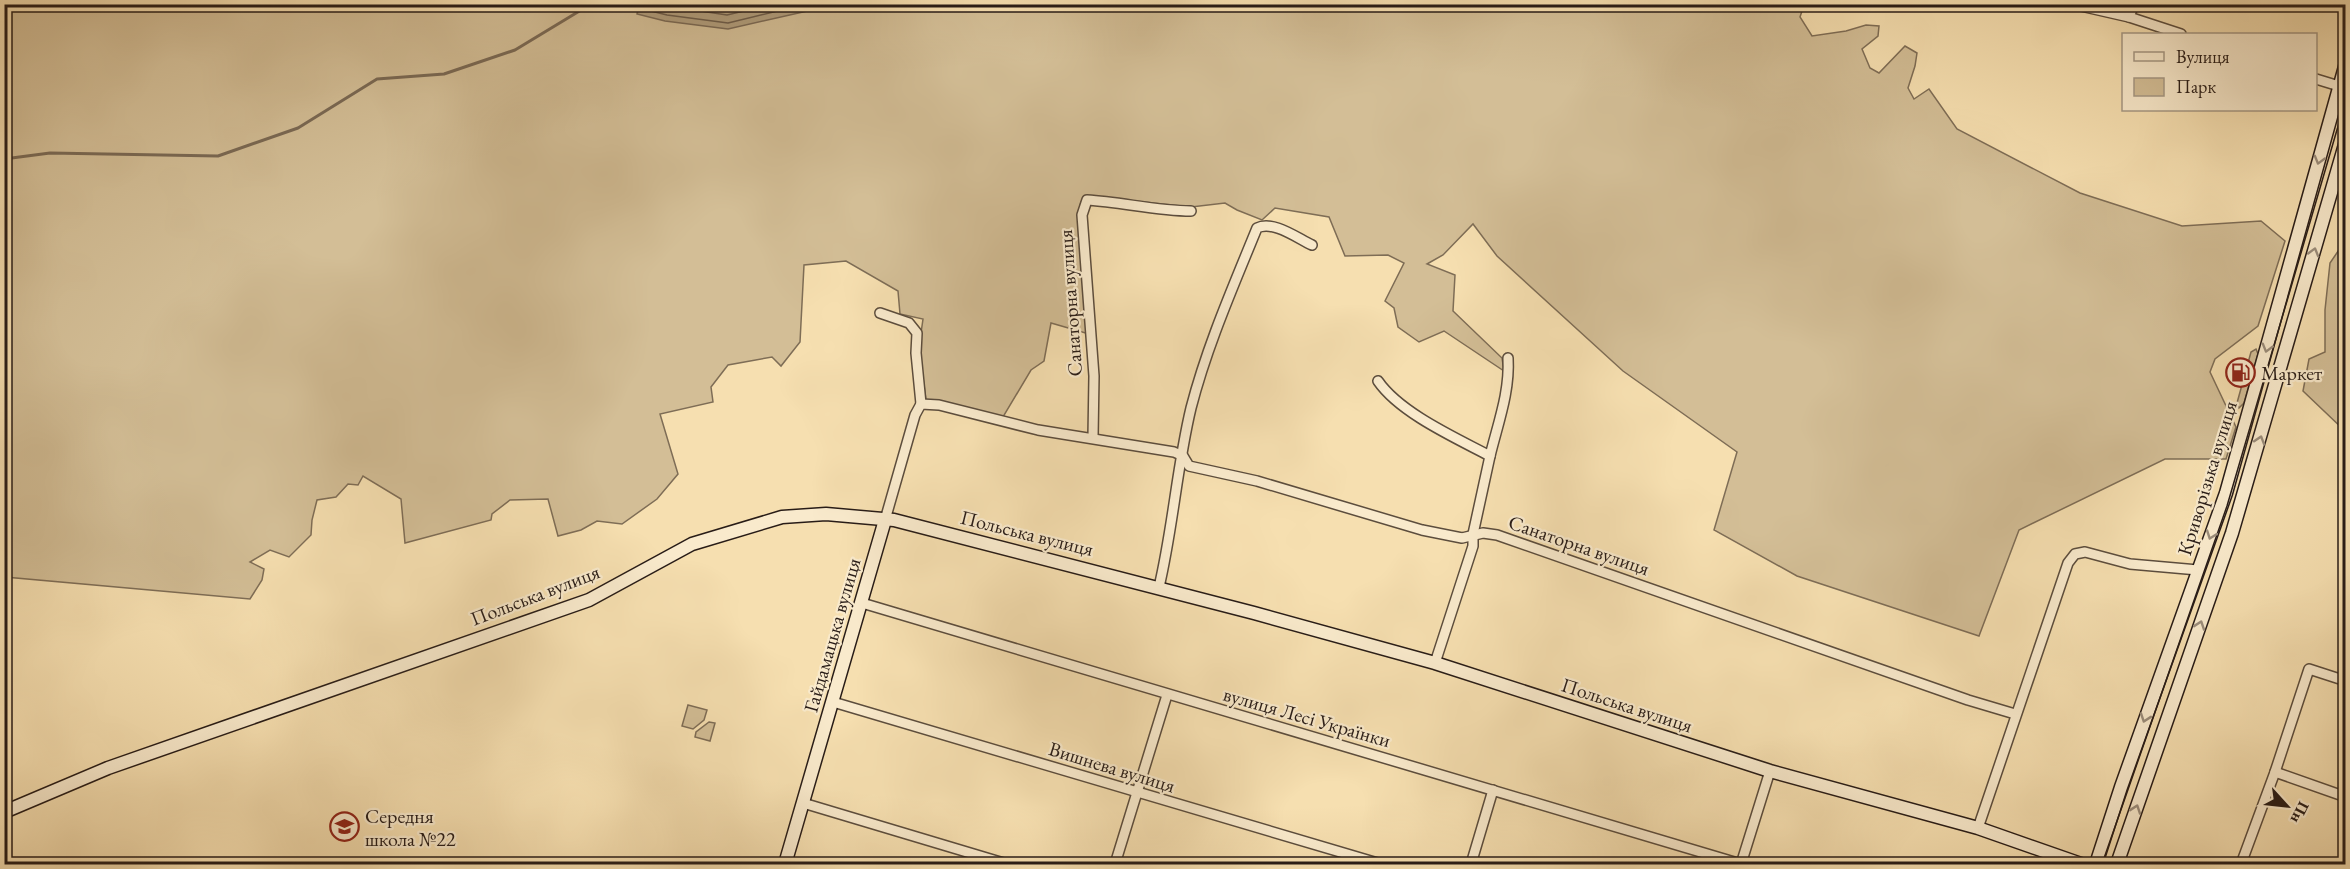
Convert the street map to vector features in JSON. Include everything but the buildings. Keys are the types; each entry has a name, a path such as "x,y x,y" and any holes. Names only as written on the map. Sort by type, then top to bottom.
{"street":[{"path":"2072,4 2129,17 2178,33"},
{"path":"2129,17 2134,4"},
{"name":"Криворізька вулиця","path":"2096,864 2125,776 2226,494 2346,63"},
{"path":"2317,79 2339,86"},
{"name":"Криворізька вулиця","path":"2117,864 2232,534 2346,141"},
{"name":"Санаторна вулиця","path":"1093,437 1094,376 1082,215 1084,203 1087,200 1105,201 1169,211 1191,211"},
{"path":"1159,587 1167,554 1191,410 1233,284 1257,228 1265,225 1272,226 1312,245"},
{"path":"880,313 909,323 917,333 916,353 921,404"},
{"path":"1435,663 1473,546 1473,534 1490,456 1507,394 1508,358"},
{"path":"1378,381 1385,391 1437,428 1490,456"},
{"name":"Санаторна вулиця","path":"921,404 939,405 1038,430 1093,437 1174,452 1183,456 1189,466 1257,481 1422,530 1462,538 1484,533 1497,535 1968,700 2015,714"},
{"name":"Гайдамацька вулиця","path":"785,864 915,415 921,404"},
{"name":"Польська вулиця","path":"4,812 118,765 589,600 692,544 750,525 803,514 837,514 894,520 989,543 1435,663 1770,771 1978,828 2081,864"},
{"path":"1978,828 2068,563 2075,554 2085,552 2130,564 2198,570"},
{"name":"вулиця Лесі Українки","path":"862,603 1741,864"},
{"path":"2241,864 2275,772 2309,669 2346,681"},
{"path":"1115,864 1167,695"},
{"name":"Вишнева вулиця","path":"833,702 1381,864"},
{"path":"1741,864 1770,771"},
{"path":"2275,772 2346,797"},
{"path":"1471,864 1493,790"},
{"path":"803,803 1007,864"}],"green space":[{"path":"1725,4 1730,7 1733,4 1804,5 1800,17 1812,36 1846,31 1866,25 1879,26 1878,36 1862,49 1870,68 1879,73 1905,46 1917,53 1908,88 1914,99 1929,89 1957,129 2080,193 2182,226 2261,221 2285,241 2258,326 2215,359 2210,372 2236,427 2226,459 2165,459 2019,530 1979,636 1797,576 1714,530 1737,452 1623,371 1497,256 1473,224 1443,255 1427,264 1455,275 1453,311 1502,358 1504,371 1444,331 1419,342 1398,327 1394,308 1385,301 1404,263 1388,255 1345,256 1329,217 1275,208 1262,220 1225,203 1191,207 1088,196 1081,202 1078,214 1089,334 1051,323 1044,361 1031,370 1003,417 926,400 919,347 923,319 900,314 898,291 846,261 804,265 800,342 781,366 772,357 728,365 711,387 713,402 660,414 678,474 657,499 622,524 597,521 581,530 558,536 548,499 510,500 492,514 491,520 405,543 401,499 363,476 358,485 348,484 336,497 317,500 311,535 289,557 270,550 250,562 264,569 262,580 250,599 5,577 4,5"},
{"path":"2345,241 2345,431 2303,391 2309,359 2325,352 2325,310 2330,263"},
{"path":"2256,349 2258,354 2244,403 2239,408 2237,403 2251,352"},
{"path":"688,705 707,710 704,720 693,729 682,726"},
{"path":"709,722 715,723 710,741 695,737 696,732"}],"water":[{"path":"639,5 834,5 728,29 665,21 637,14"}],"waterway":[{"path":"4,159 50,153 218,156 298,128 377,79 444,74 515,50 591,4"}],"tram line":[{"path":"2102,864 2227,506 2346,99"}],"place":[{"name":"Маркет","path":"2240,373"},
{"name":"Середня школа №22","path":"344,827"}]}
